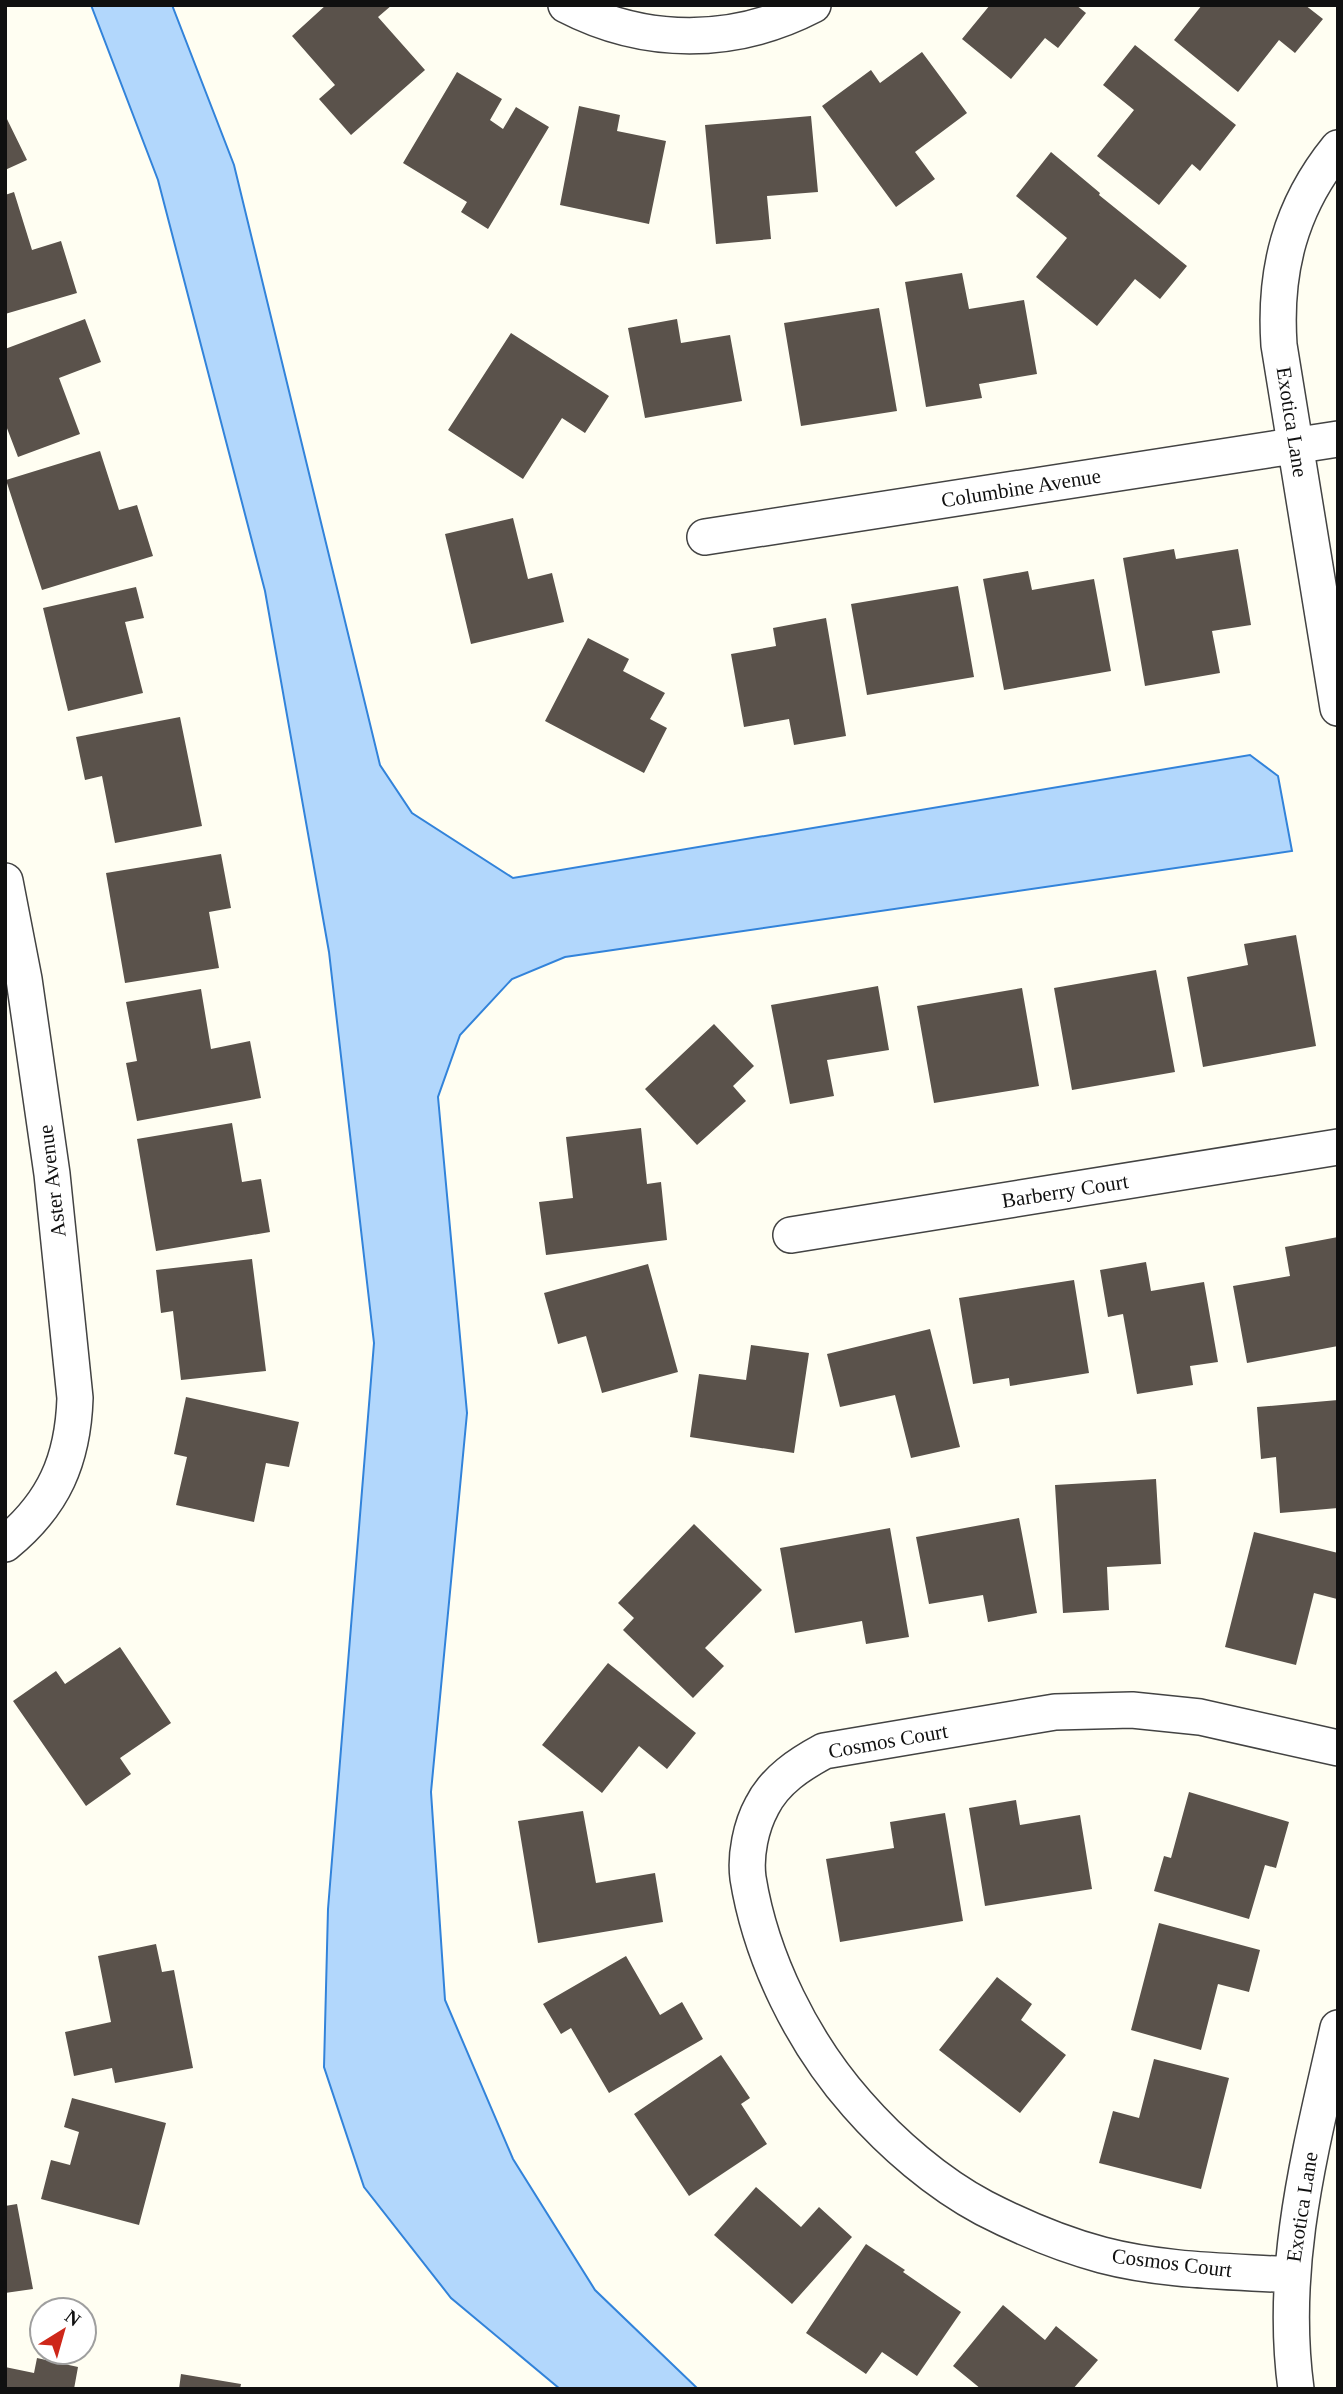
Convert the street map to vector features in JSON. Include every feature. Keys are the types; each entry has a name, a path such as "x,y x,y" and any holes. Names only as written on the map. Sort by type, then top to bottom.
{"street":[{"path":"566,5 594,19 622,28 680,37 709,37 739,32 768,25 813,5"},
{"name":"Exotica Lane","path":"1338,148 1316,177 1302,202 1283,258 1277,316 1279,345 1338,708"},
{"name":"Columbine Avenue","path":"705,537 1338,439"},
{"name":"Aster Avenue","path":"5,881 15,980 52,1174 75,1398 70,1446 57,1482 43,1507 24,1529 5,1545"},
{"name":"Barberry Court","path":"791,1235 1338,1147"},
{"name":"Cosmos Court","path":"1291,2275 1166,2267 1102,2255 1040,2235 982,2207 902,2150 849,2093 818,2052 786,1995 762,1935 748,1876 748,1848 762,1806 778,1783 799,1764 824,1751 1055,1712 1132,1710 1200,1717 1338,1748"},
{"name":"Exotica Lane","path":"1296,2389 1292,2358 1291,2275 1300,2202 1338,2028"}],"water":[{"path":"91,5 172,5 234,165 380,765 412,813 513,878 1250,755 1278,776 1292,851 565,957 512,979 460,1035 438,1097 467,1413 431,1792 445,2000 513,2159 595,2290 698,2389 560,2389 451,2298 364,2187 324,2067 328,1909 374,1343 329,952 265,591 158,180"}],"building":[{"path":"326,5 392,5 378,17 425,70 351,135 319,99 335,85 292,36"},
{"path":"990,5 1076,5 1086,13 1058,48 1045,38 1011,79 962,39"},
{"path":"1202,5 1305,5 1323,19 1295,53 1279,40 1238,92 1174,40"},
{"path":"1135,45 1236,125 1200,171 1192,164 1159,205 1097,156 1134,110 1103,85"},
{"path":"922,52 967,113 915,152 935,179 896,207 822,106 871,70 880,83"},
{"path":"457,72 502,99 490,120 503,129 516,107 549,127 488,229 461,212 467,202 403,163"},
{"path":"579,106 620,115 617,131 666,141 649,224 560,205"},
{"path":"5,115 27,160 5,170"},
{"path":"811,116 818,192 767,196 771,239 716,244 705,125"},
{"path":"1051,152 1100,193 1099,195 1187,266 1160,299 1135,279 1097,326 1036,277 1067,238 1016,196"},
{"path":"14,192 32,250 61,241 77,293 5,314 5,195"},
{"path":"962,273 969,309 1024,300 1037,374 979,384 982,398 926,407 905,282"},
{"path":"879,308 897,411 801,426 784,323"},
{"path":"85,319 101,362 59,378 80,434 18,457 5,423 5,349"},
{"path":"677,319 681,343 730,335 742,401 645,418 628,328"},
{"path":"511,333 609,396 585,433 562,418 523,479 448,430"},
{"path":"100,451 119,510 137,505 153,556 42,590 6,480"},
{"path":"513,518 528,579 552,573 564,622 471,644 445,534"},
{"path":"1174,549 1176,559 1238,549 1251,625 1212,631 1220,673 1145,686 1123,558"},
{"path":"1028,571 1032,590 1094,579 1111,671 1004,690 983,579"},
{"path":"958,586 974,677 867,695 851,604"},
{"path":"136,587 144,618 125,622 143,693 68,711 43,608"},
{"path":"826,618 846,736 794,745 789,719 744,727 731,654 776,646 773,628"},
{"path":"588,638 629,659 623,671 665,693 650,719 667,728 644,773 545,721"},
{"path":"180,717 202,826 115,843 102,776 85,780 76,737"},
{"path":"221,854 231,908 209,912 219,968 125,983 106,873"},
{"path":"1296,935 1316,1046 1203,1067 1187,977 1248,965 1244,944"},
{"path":"1156,970 1175,1072 1072,1090 1054,988"},
{"path":"878,986 889,1050 827,1060 834,1096 790,1104 771,1005"},
{"path":"1022,988 1039,1086 934,1103 917,1006"},
{"path":"201,989 211,1049 250,1041 261,1098 137,1121 126,1063 137,1061 126,1002"},
{"path":"714,1024 754,1066 733,1086 746,1101 697,1145 645,1089"},
{"path":"232,1123 242,1182 261,1179 270,1232 156,1251 137,1139"},
{"path":"641,1128 647,1184 661,1182 667,1240 546,1255 539,1202 573,1198 566,1137"},
{"path":"1338,1237 1338,1346 1247,1363 1233,1286 1290,1276 1285,1247"},
{"path":"252,1259 266,1371 181,1380 173,1311 161,1313 156,1270"},
{"path":"1146,1262 1151,1291 1204,1282 1218,1362 1190,1366 1193,1385 1137,1394 1123,1314 1108,1317 1100,1270"},
{"path":"648,1264 678,1372 602,1393 586,1336 558,1344 544,1293"},
{"path":"1074,1280 1089,1373 1010,1386 1009,1378 973,1384 959,1298"},
{"path":"930,1329 960,1447 911,1458 895,1395 840,1407 827,1354"},
{"path":"751,1345 809,1353 794,1453 690,1437 699,1374 746,1380"},
{"path":"186,1397 299,1422 289,1467 266,1463 254,1522 176,1505 187,1457 174,1454"},
{"path":"1338,1400 1338,1508 1280,1513 1276,1457 1261,1459 1257,1407"},
{"path":"1156,1479 1161,1564 1107,1567 1109,1610 1063,1613 1055,1485"},
{"path":"1019,1518 1037,1613 988,1622 983,1595 929,1604 916,1537"},
{"path":"694,1524 762,1590 705,1648 724,1666 693,1698 623,1630 634,1618 618,1603"},
{"path":"890,1528 909,1637 866,1644 862,1621 795,1633 780,1548"},
{"path":"1254,1532 1338,1553 1337,1599 1314,1593 1296,1665 1225,1647"},
{"path":"120,1647 171,1723 120,1758 131,1774 86,1806 13,1701 56,1671 65,1684"},
{"path":"608,1663 696,1733 667,1769 639,1746 602,1793 542,1745"},
{"path":"1189,1792 1289,1822 1276,1868 1265,1865 1249,1919 1154,1891 1164,1856 1171,1858"},
{"path":"1016,1800 1020,1825 1080,1815 1092,1889 985,1906 969,1808"},
{"path":"583,1811 596,1883 655,1873 663,1922 538,1943 518,1821"},
{"path":"945,1813 963,1921 840,1942 826,1859 894,1848 890,1822"},
{"path":"1159,1923 1260,1950 1249,1992 1218,1984 1201,2050 1131,2030"},
{"path":"156,1944 162,1972 174,1970 193,2068 115,2083 112,2068 74,2076 65,2032 111,2022 98,1956"},
{"path":"626,1956 660,2015 682,2002 703,2039 609,2093 571,2028 561,2034 543,2004"},
{"path":"997,1977 1032,2004 1021,2020 1066,2055 1020,2113 939,2050"},
{"path":"721,2055 750,2098 741,2104 767,2144 689,2196 634,2114"},
{"path":"1154,2059 1229,2078 1201,2189 1099,2163 1113,2111 1139,2118"},
{"path":"72,2098 166,2123 139,2225 41,2199 51,2160 70,2165 79,2132 64,2127"},
{"path":"756,2187 801,2227 819,2207 852,2237 792,2304 714,2235"},
{"path":"17,2204 33,2289 5,2293 5,2206"},
{"path":"866,2244 961,2312 917,2376 882,2352 866,2374 806,2333"},
{"path":"1003,2305 1045,2340 1056,2326 1098,2360 1073,2389 981,2389 953,2366"},
{"path":"35,2366 78,2367 74,2389 5,2389 5,2367 34,2373"},
{"path":"181,2374 241,2384 240,2389 179,2389"}]}
